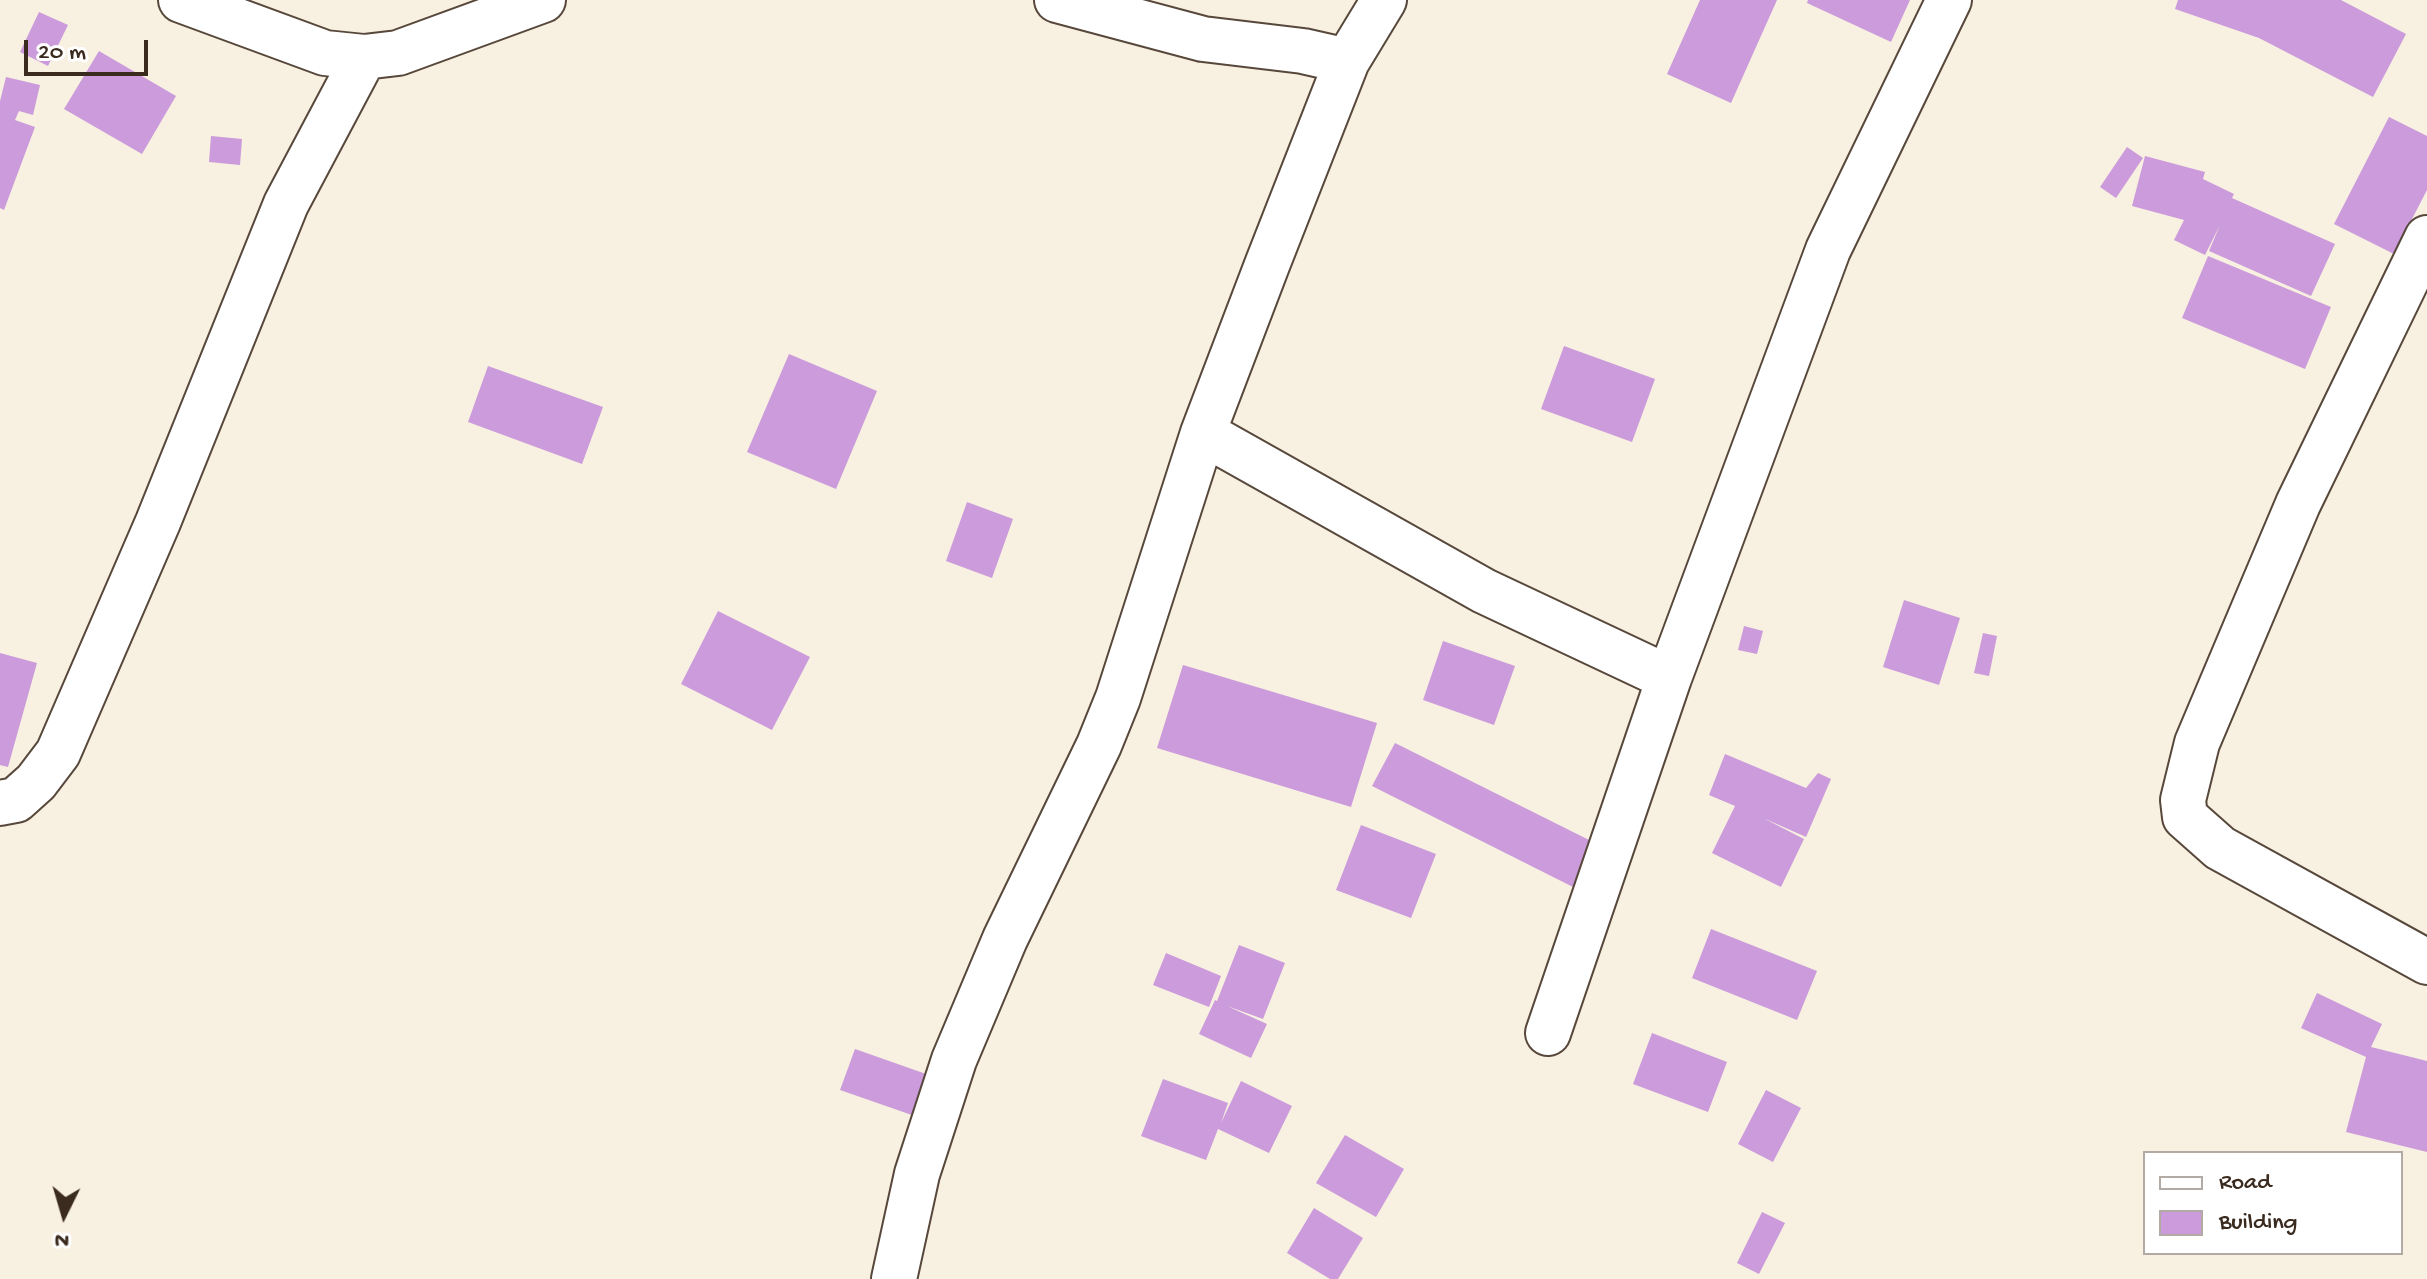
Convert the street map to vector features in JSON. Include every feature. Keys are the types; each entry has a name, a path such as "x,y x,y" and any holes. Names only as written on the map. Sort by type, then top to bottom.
{"street":[{"path":"181,0 325,53 364,57 398,53 543,0"},
{"path":"1057,0 1203,39 1303,51 1347,61"},
{"path":"894,1279 917,1174 954,1060 1005,939 1099,745 1118,698 1203,433 1347,61 1384,0"},
{"path":"1548,1033 1669,678 1828,250 1949,0"},
{"path":"0,803 16,800 36,782 58,753 158,522 286,204 364,57"},
{"path":"2427,238 2298,504 2197,743 2183,800 2185,817 2220,848 2427,962"},
{"path":"1203,433 1484,591 1669,678"}],"building":[{"path":"1700,0 1777,0 1731,103 1667,74"},
{"path":"1808,0 1910,0 1891,42 1807,3"},
{"path":"2178,0 2341,0 2406,34 2373,97 2259,38 2175,9"},
{"path":"39,12 68,25 48,66 20,52"},
{"path":"99,51 176,96 142,154 64,109"},
{"path":"6,77 40,85 33,115 19,111 15,120 35,127 4,210 0,208 0,101"},
{"path":"2389,117 2427,136 2427,190 2394,254 2334,224"},
{"path":"211,136 242,139 240,165 209,162"},
{"path":"2127,147 2143,158 2116,198 2100,187"},
{"path":"2145,156 2205,172 2203,179 2234,194 2232,198 2335,244 2311,296 2209,251 2220,225 2205,255 2174,240 2184,220 2132,206"},
{"path":"2208,256 2331,307 2305,369 2182,318"},
{"path":"1564,346 1655,379 1632,442 1541,409"},
{"path":"789,354 877,391 836,489 747,452"},
{"path":"488,366 603,407 582,464 468,422"},
{"path":"967,502 1013,519 992,578 946,561"},
{"path":"1904,600 1960,618 1939,685 1883,667"},
{"path":"718,611 810,657 772,730 681,684"},
{"path":"1744,626 1763,631 1757,654 1738,650"},
{"path":"1983,633 1997,636 1989,676 1974,673"},
{"path":"1443,641 1515,666 1494,725 1423,700"},
{"path":"0,653 37,663 8,767 0,765"},
{"path":"1183,665 1377,723 1351,807 1157,748"},
{"path":"1395,743 1603,847 1581,891 1372,786"},
{"path":"1725,754 1806,788 1818,773 1831,779 1806,837 1763,818 1804,839 1781,887 1712,853 1735,806 1709,795"},
{"path":"1361,825 1436,854 1411,918 1336,890"},
{"path":"1711,929 1817,971 1797,1020 1692,978"},
{"path":"1239,945 1285,963 1263,1019 1227,1006 1267,1024 1251,1058 1199,1034 1217,1001"},
{"path":"1166,953 1221,976 1209,1007 1153,985"},
{"path":"2317,993 2382,1024 2371,1047 2427,1061 2427,1152 2346,1132 2366,1057 2301,1028"},
{"path":"1652,1033 1727,1062 1708,1112 1633,1084"},
{"path":"855,1049 946,1081 932,1122 840,1090"},
{"path":"1163,1079 1228,1103 1221,1123 1241,1081 1292,1106 1269,1153 1218,1129 1206,1160 1141,1136"},
{"path":"1766,1090 1801,1108 1773,1162 1738,1144"},
{"path":"1345,1135 1404,1169 1376,1217 1316,1183"},
{"path":"1314,1208 1363,1238 1338,1279 1330,1279 1287,1253"},
{"path":"1762,1212 1785,1223 1759,1274 1737,1263"}]}
